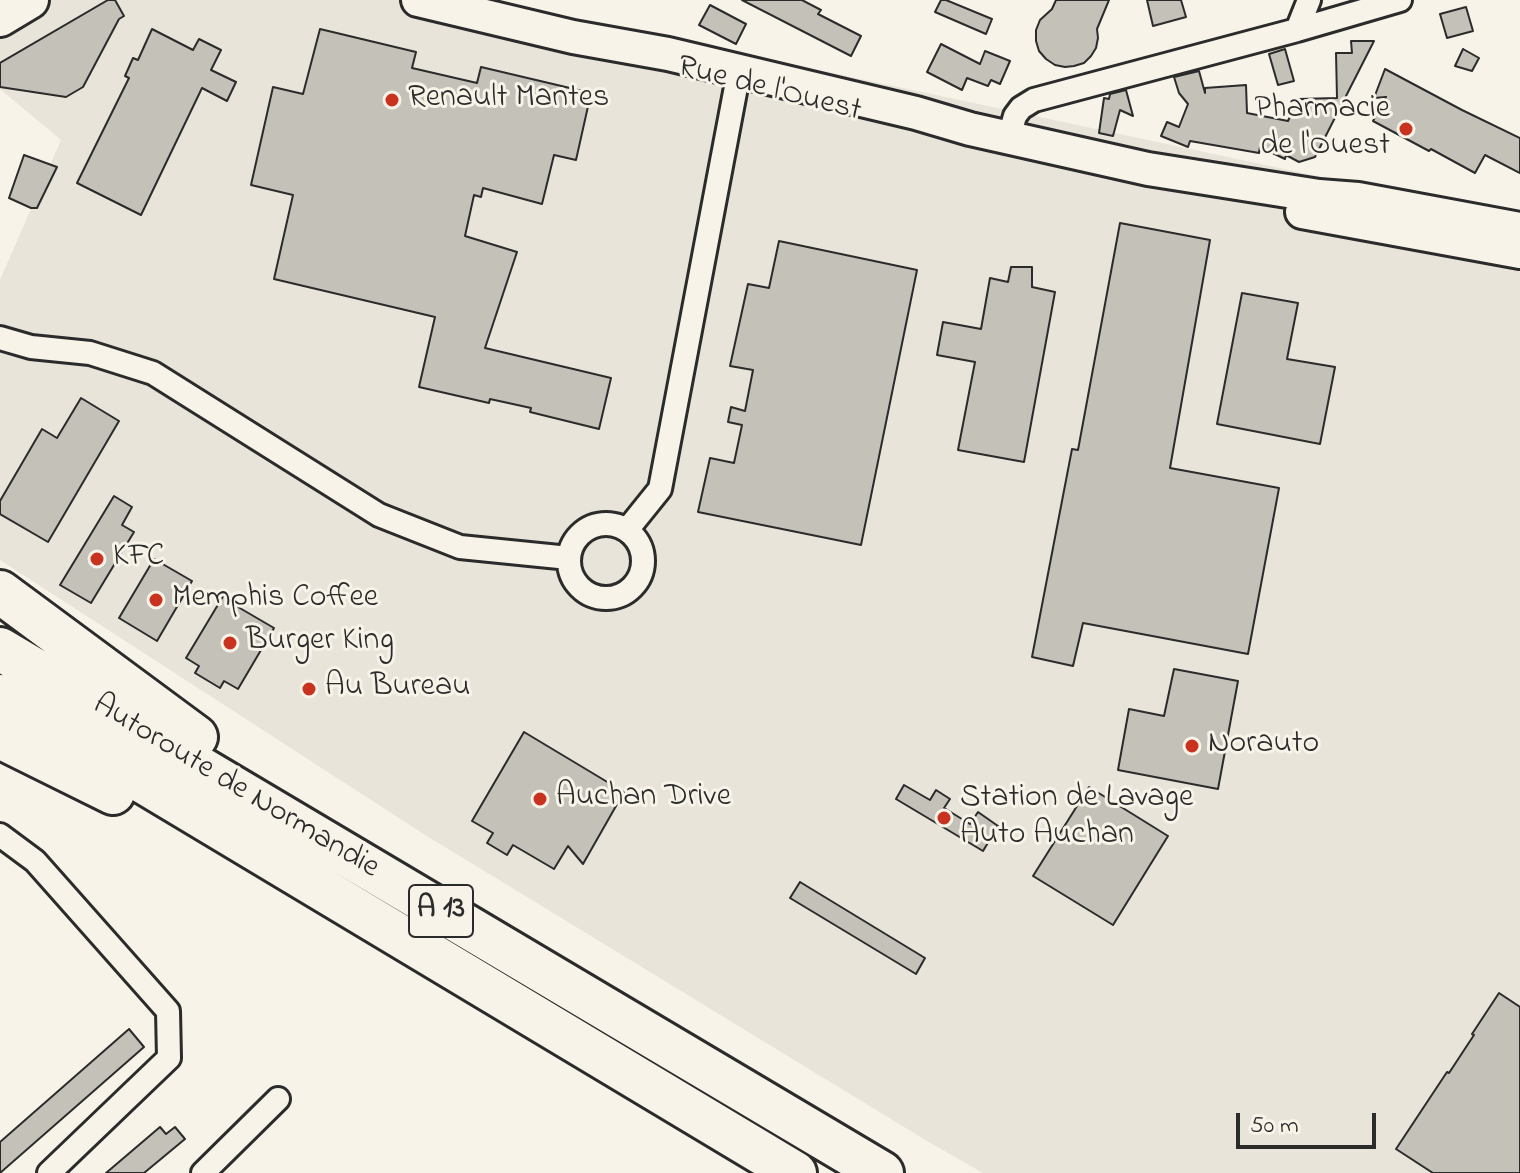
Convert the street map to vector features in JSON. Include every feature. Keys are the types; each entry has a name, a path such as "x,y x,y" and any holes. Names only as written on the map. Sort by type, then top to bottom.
{"highway":[{"path":"0,592 174,722 272,787 305,830"},
{"name":"Autoroute de Normandie","path":"0,649 882,1173"},
{"name":"Autoroute de Normandie","path":"0,696 795,1173"},
{"path":"0,737 150,811 257,870 322,889"}],"main road":[{"name":"Rue de l'Ouest","path":"418,0 573,37 706,78 738,78 862,116 968,128 1148,169"},
{"path":"1148,169 1319,196 1358,199 1520,229"},
{"path":"1148,169 1276,206 1520,252"}],"street":[{"path":"1297,30 1309,0"},
{"path":"1009,137 1015,116 1034,100 1400,0"},
{"path":"627,530 660,489 738,78"},
{"path":"0,338 31,347 90,353 153,373 379,515 460,547 569,558"},
{"path":"600,524 614,524 627,530 641,548 642,571 636,582 618,596 599,597 582,589 570,570 571,547 577,537 586,529 600,524"},
{"path":"0,835 35,861 168,1011 169,1058 49,1173"},
{"path":"203,1173 278,1099"}],"shaded area":[{"path":"0,0 489,0 1449,204 1520,215 1520,1173 983,1173 422,833 0,560 0,280 61,140 0,89"}],"building":[{"path":"108,0 115,0 124,16 119,19 83,87 66,97 0,87 0,63"},
{"path":"742,0 802,0 821,10 818,14 861,36 851,56"},
{"path":"941,0 992,19 986,34 935,12"},
{"path":"1056,0 1109,0 1097,29 1096,48 1084,63 1065,67 1055,65 1039,51 1036,30"},
{"path":"1147,0 1181,0 1186,17 1153,26"},
{"path":"710,5 746,24 736,44 699,25"},
{"path":"1466,7 1473,31 1447,38 1440,14"},
{"path":"152,29 193,50 199,39 221,50 211,70 236,82 227,101 202,88 141,215 77,183 129,78 125,76 133,58 138,60"},
{"path":"320,29 416,52 412,68 477,83 481,67 591,93 576,160 554,155 542,204 483,188 481,197 474,195 465,236 517,252 485,348 611,378 599,429 530,412 531,408 490,399 489,403 419,387 435,317 274,279 293,195 251,185 273,87 303,94"},
{"path":"1351,41 1374,41 1315,157 1299,162 1260,147 1259,153 1190,141 1188,147 1161,136 1167,122 1179,127 1188,104 1179,93 1174,77 1199,71 1205,93 1205,88 1246,85 1247,113 1288,121 1298,99 1337,98 1336,53 1352,53"},
{"path":"941,44 980,64 985,51 1010,61 1000,84 991,80 988,86 967,78 962,90 927,72"},
{"path":"1285,49 1294,81 1278,85 1269,54"},
{"path":"1463,49 1479,58 1472,71 1455,66"},
{"path":"1385,69 1520,138 1520,173 1485,155 1475,173 1373,121 1386,97 1374,98"},
{"path":"1126,90 1133,116 1120,110 1113,136 1099,133 1104,98 1109,99 1110,94"},
{"path":"24,155 57,167 37,208 9,198"},
{"path":"1120,223 1210,240 1170,468 1279,488 1248,654 1083,623 1073,666 1032,657 1072,449 1078,450"},
{"path":"779,241 917,270 861,545 698,512 710,458 734,463 742,425 728,422 731,407 745,411 753,370 730,366 748,284 769,288"},
{"path":"1011,267 1032,267 1032,287 1055,292 1024,462 958,450 975,362 937,355 943,322 981,329 990,278 1008,282"},
{"path":"1242,293 1298,303 1287,359 1335,367 1320,444 1217,424"},
{"path":"81,398 119,421 48,542 0,514 0,501 42,429 57,438"},
{"name":"KFC","path":"114,496 132,507 122,525 134,532 91,603 60,585"},
{"name":"Memphis Coffee","path":"154,559 192,581 157,641 119,618"},
{"name":"Burger King","path":"225,593 240,602 238,607 274,628 238,689 224,681 220,688 195,673 199,666 186,658"},
{"name":"Norauto","path":"1174,669 1238,681 1218,789 1118,770 1129,709 1164,716"},
{"name":"Auchan Drive","path":"524,732 624,792 583,864 568,846 554,869 513,845 507,855 487,843 493,833 472,821"},
{"name":"Station de Lavage Auto Auchan","path":"904,785 930,800 936,790 950,799 944,808 970,824 978,812 998,826 983,851 896,799"},
{"path":"1089,787 1168,836 1113,925 1033,876"},
{"path":"800,882 925,958 916,974 790,898"},
{"path":"1499,993 1520,1007 1520,1173 1433,1173 1396,1149"},
{"path":"129,1029 144,1047 0,1173 0,1142"},
{"path":"160,1127 166,1134 175,1127 185,1139 144,1173 106,1173"}],"place":[{"name":"Renault Mantes","path":"392,100"},
{"name":"Pharmacie de l'Ouest","path":"1406,129"},
{"name":"KFC","path":"97,559"},
{"name":"Memphis Coffee","path":"156,600"},
{"name":"Burger King","path":"230,643"},
{"name":"Au Bureau","path":"309,689"},
{"name":"Norauto","path":"1192,746"},
{"name":"Auchan Drive","path":"540,799"},
{"name":"Station de Lavage Auto Auchan","path":"944,818"}]}
